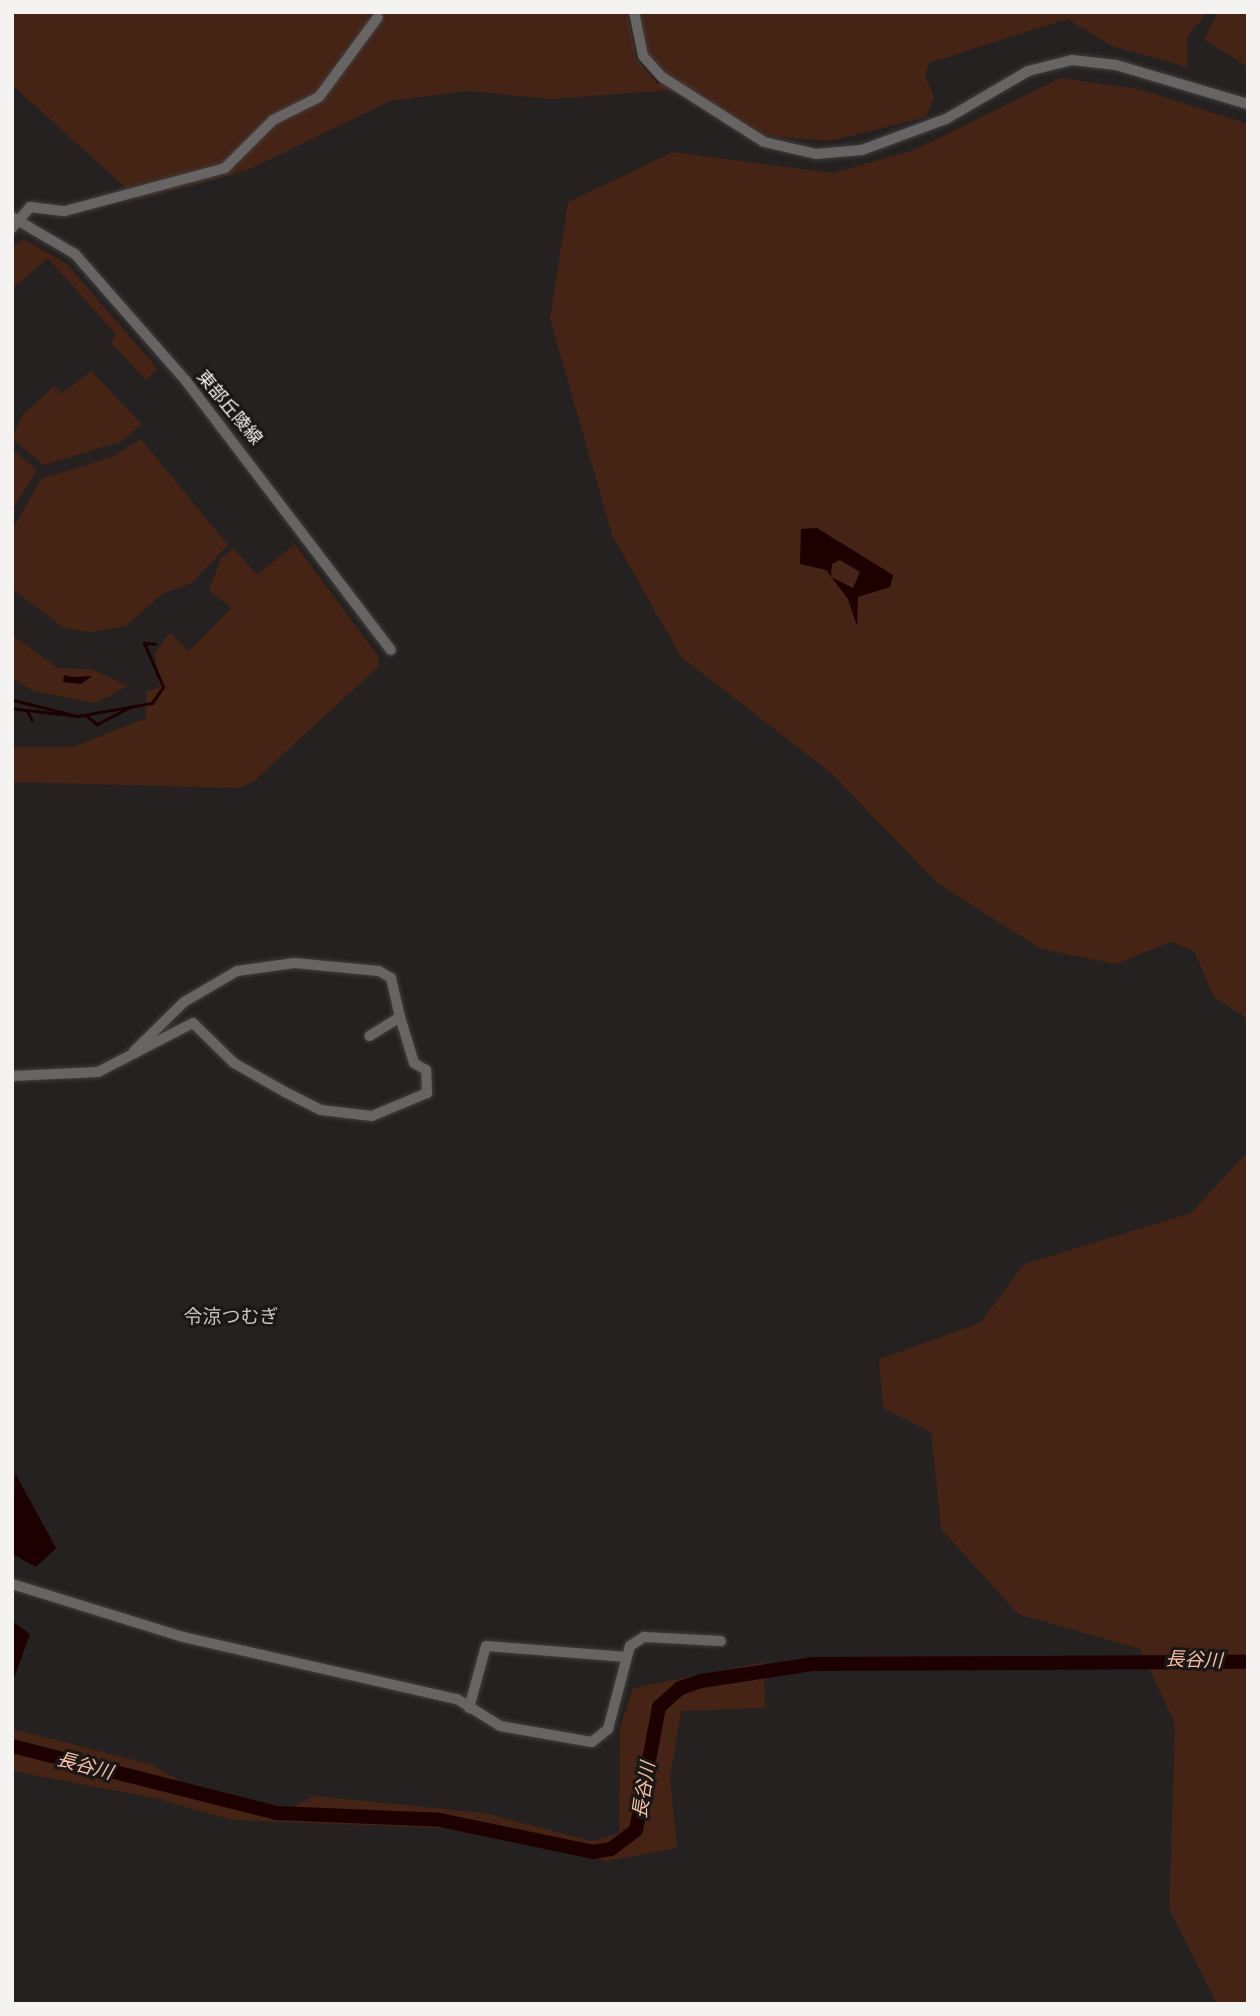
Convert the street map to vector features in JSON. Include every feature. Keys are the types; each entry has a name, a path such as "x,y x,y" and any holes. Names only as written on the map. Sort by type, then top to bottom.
{"street":[{"path":"634,12 643,55 662,77 764,142 816,153 862,150 946,119 1028,71 1072,60 1116,65 1248,104"},
{"path":"14,221 30,207 65,211 225,168 273,120 319,97 378,17"},
{"name":"東部丘陵線","path":"14,221 75,254 186,381 391,650"},
{"path":"12,1076 78,1077 124,1060 193,1023 234,1063 321,1110 372,1116 427,1093 426,1070 414,1063 400,1017 398,989 379,971 295,963 237,971 184,1002 124,1060"},
{"path":"369,1036 400,1017"},
{"path":"12,1584 183,1637 416,1688 469,1707 500,1726 592,1742 608,1729 627,1657 644,1637 721,1640"},
{"path":"469,1707 486,1647 627,1657"}],"shaded area":[{"path":"12,12 1207,12 1187,38 1187,67 1112,46 1067,19 929,63 925,76 934,97 926,117 831,141 761,136 672,90 551,99 467,91 390,101 246,171 138,199 12,85"},
{"path":"1217,12 1248,14 1248,67 1204,40"},
{"path":"1061,78 1139,89 1248,124 1248,1019 1214,997 1194,951 1171,942 1116,964 1041,949 937,883 831,773 681,657 612,535 550,319 568,202 673,152 833,173 914,150"},
{"path":"24,239 67,264 158,369 146,380 110,342 116,335 48,258 12,289 12,248"},
{"path":"91,371 142,424 121,442 44,465 12,439 22,415 54,386 61,394"},
{"path":"141,439 228,545 192,583 162,594 126,626 90,632 64,628 12,589 12,530 41,479 112,457"},
{"path":"12,449 37,470 12,511"},
{"path":"817,528 893,575 890,587 858,597 857,626 848,599 832,577 853,588 860,572 840,560 832,564 831,577 826,570 800,564 801,529"},
{"path":"295,544 379,657 378,667 254,781 240,788 12,782 12,747 73,747 146,718 146,691 160,688 155,653 170,633 189,651 231,608 209,590 221,558 234,549 257,575"},
{"path":"12,635 58,668 94,670 128,686 95,703 33,691 12,678"},
{"path":"64,675 92,676 81,684 63,682"},
{"path":"1248,1151 1248,2004 1217,2004 1169,1909 1175,1724 1140,1649 1018,1614 941,1529 931,1432 883,1408 879,1359 980,1323 1024,1264 1191,1213"},
{"path":"15,1473 56,1548 36,1567 12,1554"},
{"path":"12,1621 30,1634 12,1684"},
{"path":"764,1662 765,1708 681,1711 670,1778 677,1848 607,1861 467,1829 232,1820 154,1798 12,1771 12,1729 151,1764 179,1781 291,1808 315,1796 484,1813 592,1841 619,1833 620,1727 633,1688"}],"waterway":[{"path":"629,12 638,58 658,82"},
{"path":"13,700 78,716 152,703 163,687 144,643 155,644"},
{"path":"87,716 97,724 131,707"},
{"path":"12,708 27,710 32,720"},
{"path":"27,710 78,716"},
{"name":"長谷川","path":"12,1746 276,1813 440,1820 593,1852 611,1849 636,1830 659,1707 680,1688 701,1681 814,1664 1248,1662"}],"district":[{"name":"令涼つむぎ","path":"231,1316"}]}
